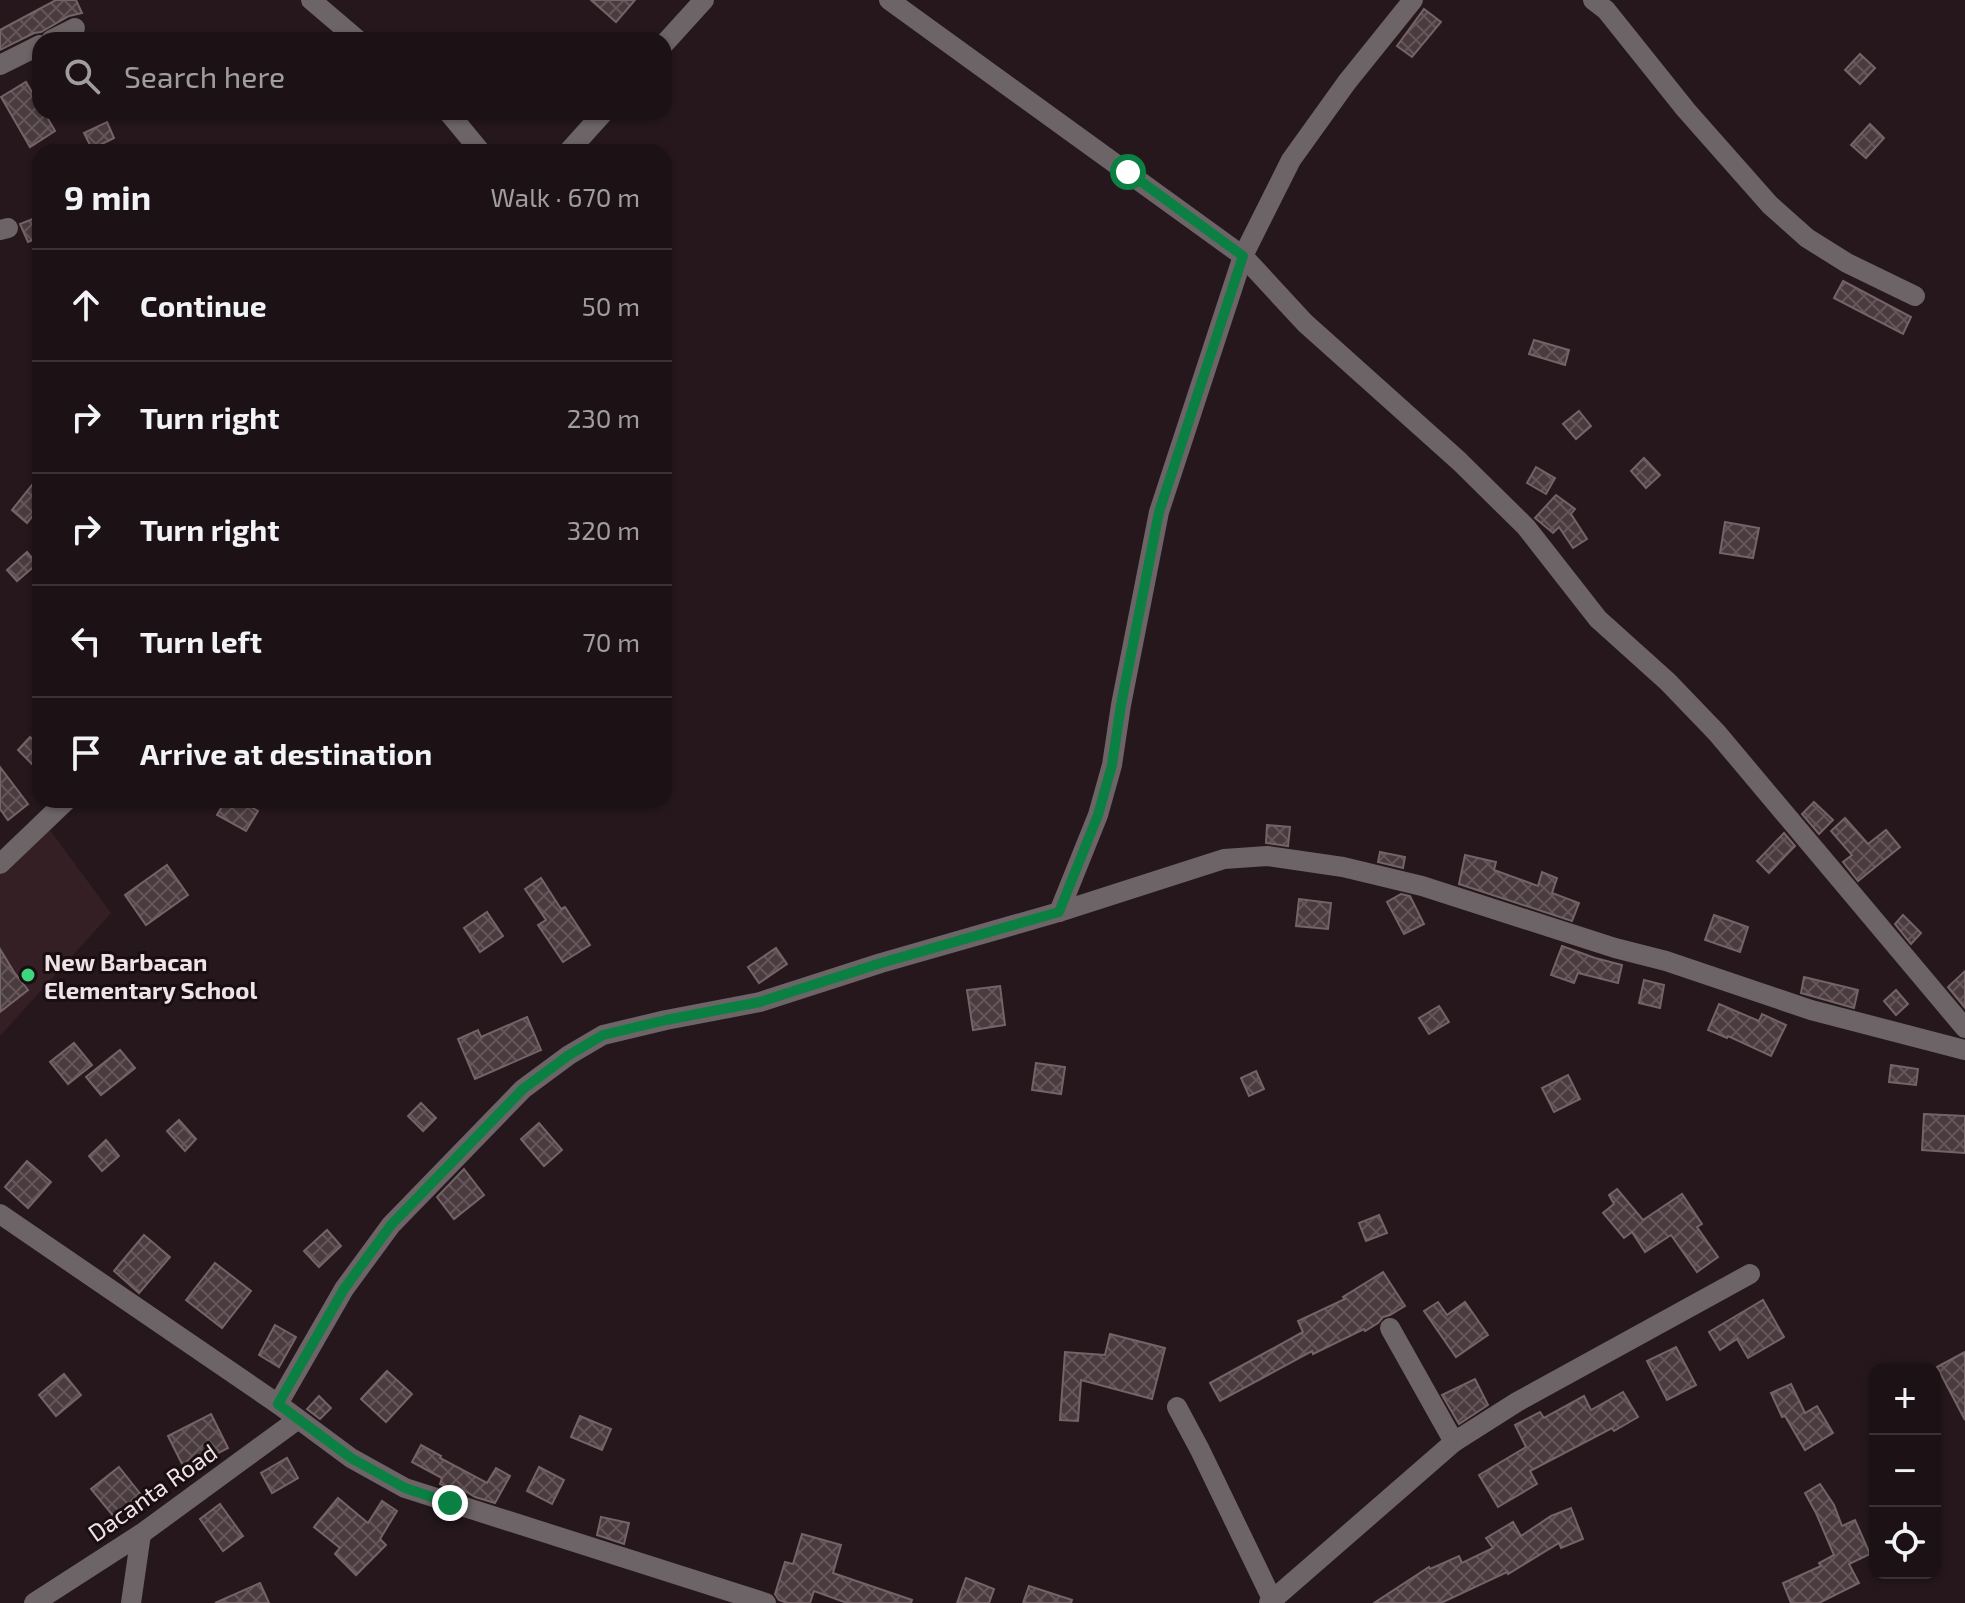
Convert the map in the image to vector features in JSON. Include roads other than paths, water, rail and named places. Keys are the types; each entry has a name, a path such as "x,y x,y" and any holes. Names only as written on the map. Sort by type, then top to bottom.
{"street":[{"path":"311,0 349,32"},
{"path":"672,35 704,0"},
{"path":"889,0 1243,256 1305,323 1459,461 1526,527 1598,619 1668,682 1717,733 1965,1028"},
{"path":"1059,912 1098,815 1112,765 1159,512 1243,256 1291,160 1347,82 1413,0"},
{"path":"1593,0 1606,10 1686,110 1770,205 1807,238 1847,263 1915,296"},
{"path":"67,32 75,28"},
{"path":"0,65 32,49"},
{"path":"455,120 474,144"},
{"path":"575,144 597,120"},
{"path":"0,864 59,808"},
{"path":"278,1404 344,1289 391,1225 523,1089 569,1055 603,1035 760,1002 1224,859 1267,856 1343,867 1422,886 1615,948 1666,961 1811,1010 1965,1050"},
{"path":"0,1214 278,1404 351,1458 405,1488 763,1603"},
{"path":"1177,1407 1270,1601 1454,1442 1517,1402 1750,1274"},
{"path":"1390,1328 1454,1442"},
{"name":"Dacanta Road","path":"34,1603 141,1534 297,1420"},
{"path":"131,1603 141,1534"}],"place":[{"name":"New Barbacan Elementary School","path":"28,975"}]}
